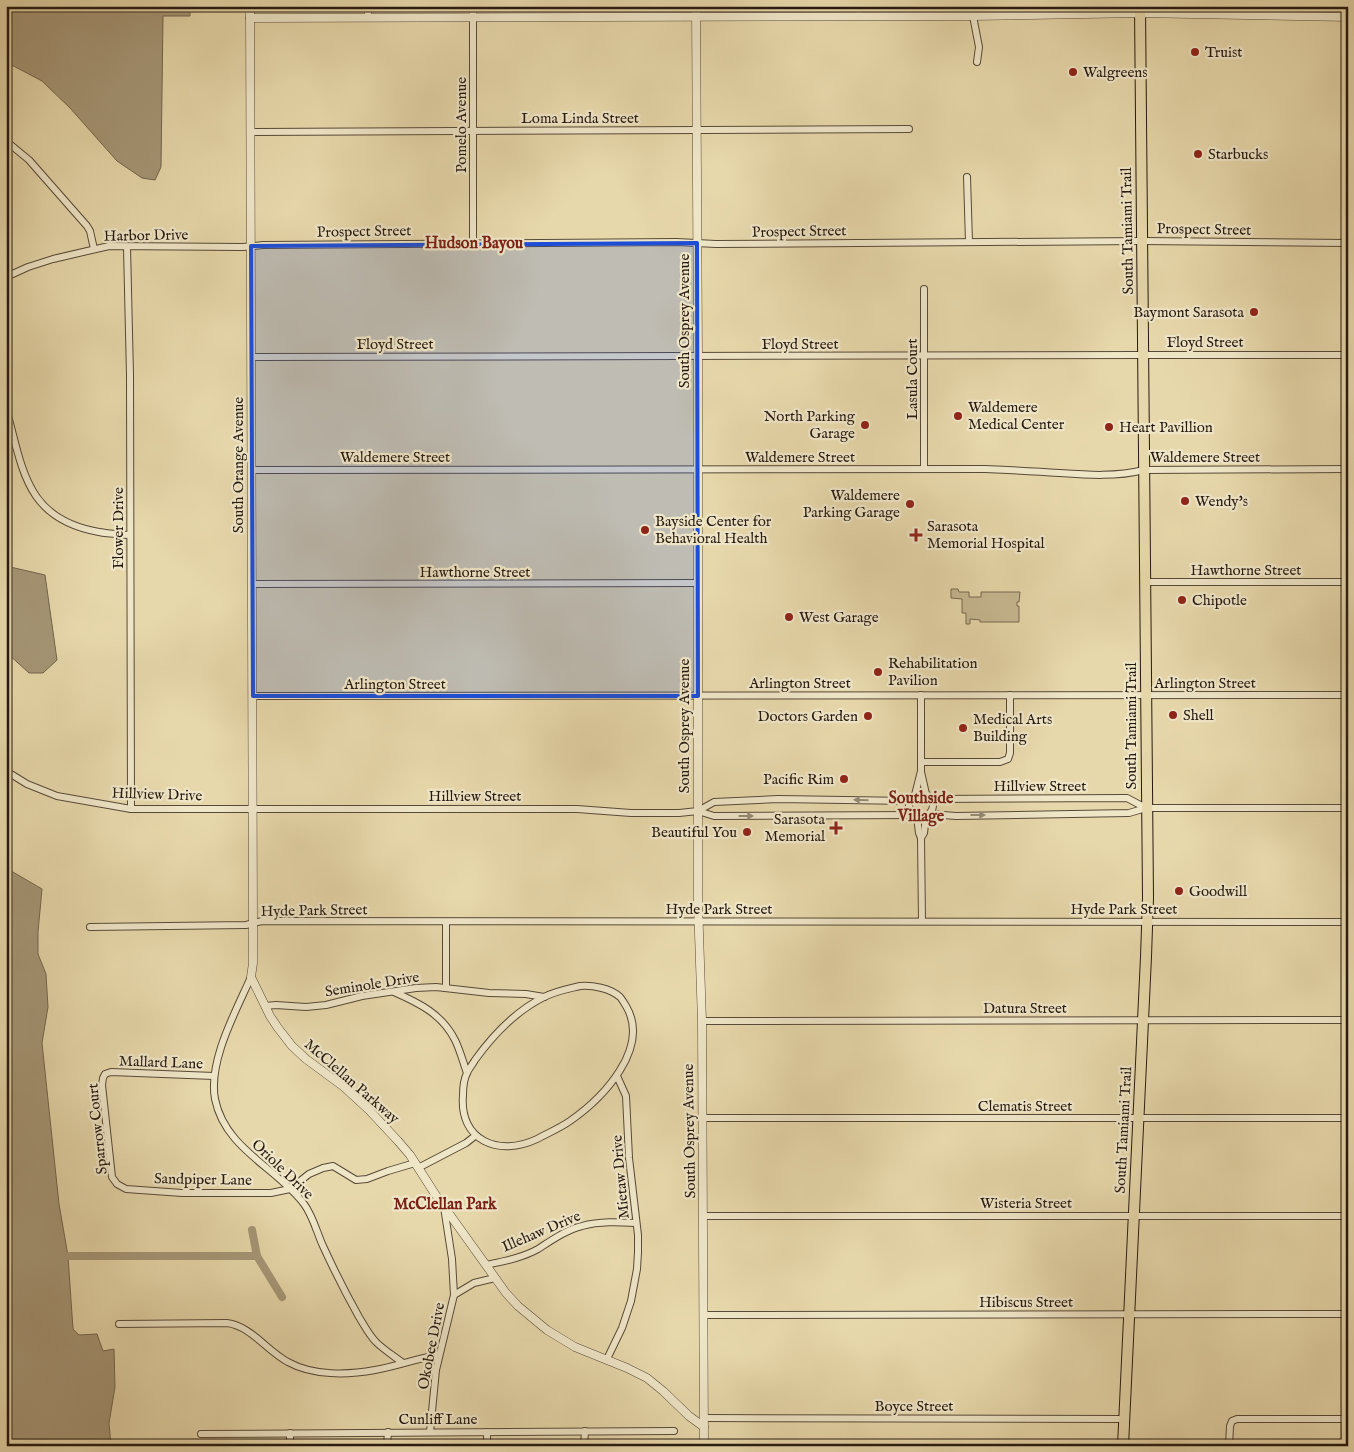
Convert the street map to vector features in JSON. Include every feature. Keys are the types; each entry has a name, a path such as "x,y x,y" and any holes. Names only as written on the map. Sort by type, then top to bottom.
{"main road":[{"name":"South Tamiami Trail","path":"1123,1446 1147,922 1140,10"}],"street":[{"name":"South Orange Avenue","path":"250,6 253,923"},
{"path":"368,6 368,18"},
{"name":"Pomelo Avenue","path":"473,243 474,6"},
{"name":"South Osprey Avenue","path":"696,6 698,921 702,1021 704,1446"},
{"path":"859,6 859,16"},
{"path":"250,18 973,16 1040,10 1140,10 1348,17"},
{"path":"973,16 978,47 977,62"},
{"name":"Loma Linda Street","path":"250,132 909,129"},
{"name":"Harbor Drive","path":"6,141 29,160 87,226 94,249 109,246 251,246"},
{"path":"968,177 969,242"},
{"name":"Prospect Street","path":"251,246 473,243 1348,242"},
{"name":"Flower Drive","path":"127,247 130,375 131,809"},
{"path":"6,277 52,259 94,249"},
{"name":"Lasula Court","path":"924,288 924,469"},
{"name":"Floyd Street","path":"252,357 1348,355"},
{"path":"6,408 28,483 41,504 59,519 70,525 100,533 129,535"},
{"name":"Waldemere Street","path":"252,470 990,469 1118,474 1144,470 1348,470"},
{"name":"Hawthorne Street","path":"1145,582 1348,582"},
{"name":"Hawthorne Street","path":"253,584 697,583"},
{"path":"921,695 921,771 915,795 910,801 909,806 915,816 918,833 921,838"},
{"path":"921,762 1004,761 1009,756 1010,695"},
{"name":"Arlington Street","path":"253,696 1348,695"},
{"name":"Hillview Drive","path":"6,771 26,784 57,796 131,809 253,809"},
{"path":"921,771 933,807 928,815 921,838 922,921"},
{"path":"915,795 921,793 929,796"},
{"name":"Hillview Street","path":"929,796 1127,798 1146,808"},
{"name":"Hillview Street","path":"253,809 578,809 631,813 679,813 698,810 714,802 778,800 910,801"},
{"name":"Hillview Street","path":"928,815 1129,813 1146,808 1348,808"},
{"name":"Hillview Street","path":"698,810 714,816 915,816"},
{"path":"915,816 928,815"},
{"name":"Hyde Park Street","path":"90,927 237,925 262,921 1348,922"},
{"path":"446,922 446,988"},
{"path":"250,977 253,963 253,923"},
{"name":"McClellan Parkway","path":"250,977 278,1028 292,1046 370,1110 398,1141 494,1278 518,1306 547,1330 575,1347 607,1359 646,1378 663,1391 689,1416 704,1423"},
{"name":"Oriole Drive","path":"250,977 225,1034 214,1076 216,1101 221,1116 228,1131 240,1146 290,1189 307,1209 336,1275 369,1333 383,1349 403,1363"},
{"path":"586,986 611,992 620,997 627,1008 634,1031 630,1051 616,1076 583,1111 558,1128 518,1146 490,1144 475,1136 466,1122 462,1109 466,1073 484,1048 503,1027 519,1013 544,997 561,990 586,986"},
{"name":"Seminole Drive","path":"265,1006 306,1007 326,1005 362,996 416,988 446,988 544,997"},
{"path":"393,992 427,1008 444,1023 454,1039 466,1073"},
{"name":"Datura Street","path":"702,1021 1348,1020"},
{"name":"Mallard Lane","path":"108,1073 214,1076"},
{"name":"Sparrow Court","path":"108,1073 102,1078 102,1085 112,1176 117,1184"},
{"name":"Mietaw Drive","path":"607,1359 627,1314 634,1287 638,1252 638,1235 629,1158 626,1096 616,1076"},
{"name":"Clematis Street","path":"702,1118 1348,1118"},
{"path":"290,1189 309,1174 333,1166 356,1180 367,1179 388,1170 416,1165 466,1143 475,1136"},
{"name":"Sandpiper Lane","path":"117,1184 126,1189 182,1193 271,1193 290,1189"},
{"name":"Okobee Drive","path":"430,1432 436,1370 454,1295 452,1260 444,1205"},
{"name":"Wisteria Street","path":"704,1216 1348,1216"},
{"name":"Illehaw Drive","path":"486,1265 522,1256 562,1234 582,1226 598,1222 636,1223"},
{"name":"Okobee Drive","path":"454,1295 474,1283 494,1278"},
{"path":"1345,1446 1348,1289"},
{"name":"Hibiscus Street","path":"704,1315 1347,1314"},
{"path":"119,1324 234,1324 288,1362 318,1372 376,1370 439,1355"},
{"name":"Boyce Street","path":"704,1423 1124,1419"},
{"path":"1229,1445 1232,1421 1346,1419"},
{"path":"584,1446 585,1431"},
{"name":"Cunliff Lane","path":"202,1434 674,1431"},
{"path":"387,1446 388,1432"},
{"path":"487,1432 487,1446"},
{"path":"290,1433 290,1446"}],"highlighted area":[{"path":"697,243 698,696 253,696 251,246"}],"shaded area":[{"path":"6,6 190,6 190,16 163,16 161,167 155,180 142,178 117,161 70,108 42,81 6,62"},
{"path":"6,566 45,575 57,660 43,673 29,673 6,652"},
{"path":"951,589 958,589 959,592 969,592 969,597 981,597 981,592 1020,592 1019,602 1017,602 1017,606 1019,606 1019,622 980,622 980,620 970,619 970,624 966,624 966,613 962,613 962,599 951,598"},
{"path":"6,868 42,889 38,954 46,974 48,1007 42,1043 59,1204 68,1256 73,1329 79,1335 97,1334 103,1351 114,1349 115,1387 109,1423 111,1446 6,1446"}],"waterway":[{"path":"252,1230 257,1256 282,1297"},
{"path":"68,1256 257,1256"}],"place":[{"name":"Truist","path":"1195,52"},
{"name":"Walgreens","path":"1073,72"},
{"name":"Starbucks","path":"1198,154"},
{"name":"Baymont Sarasota","path":"1254,312"},
{"name":"Waldemere Medical Center","path":"958,416"},
{"name":"North Parking Garage","path":"865,425"},
{"name":"Heart Pavillion","path":"1109,427"},
{"name":"Wendy's","path":"1185,501"},
{"name":"Waldemere Parking Garage","path":"910,504"},
{"name":"Bayside Center for Behavioral Health","path":"645,530"},
{"name":"Sarasota Memorial Hospital","path":"916,535"},
{"name":"Chipotle","path":"1182,600"},
{"name":"West Garage","path":"789,617"},
{"name":"Rehabilitation Pavilion","path":"878,672"},
{"name":"Shell","path":"1173,715"},
{"name":"Doctors Garden","path":"868,716"},
{"name":"Medical Arts Building","path":"963,728"},
{"name":"Pacific Rim","path":"844,779"},
{"name":"Sarasota Memorial","path":"836,828"},
{"name":"Beautiful You","path":"747,832"},
{"name":"Goodwill","path":"1179,891"}],"district":[{"name":"Hudson Bayou","path":"474,242"},
{"name":"Southside Village","path":"921,806"},
{"name":"McClellan Park","path":"445,1203"}]}
